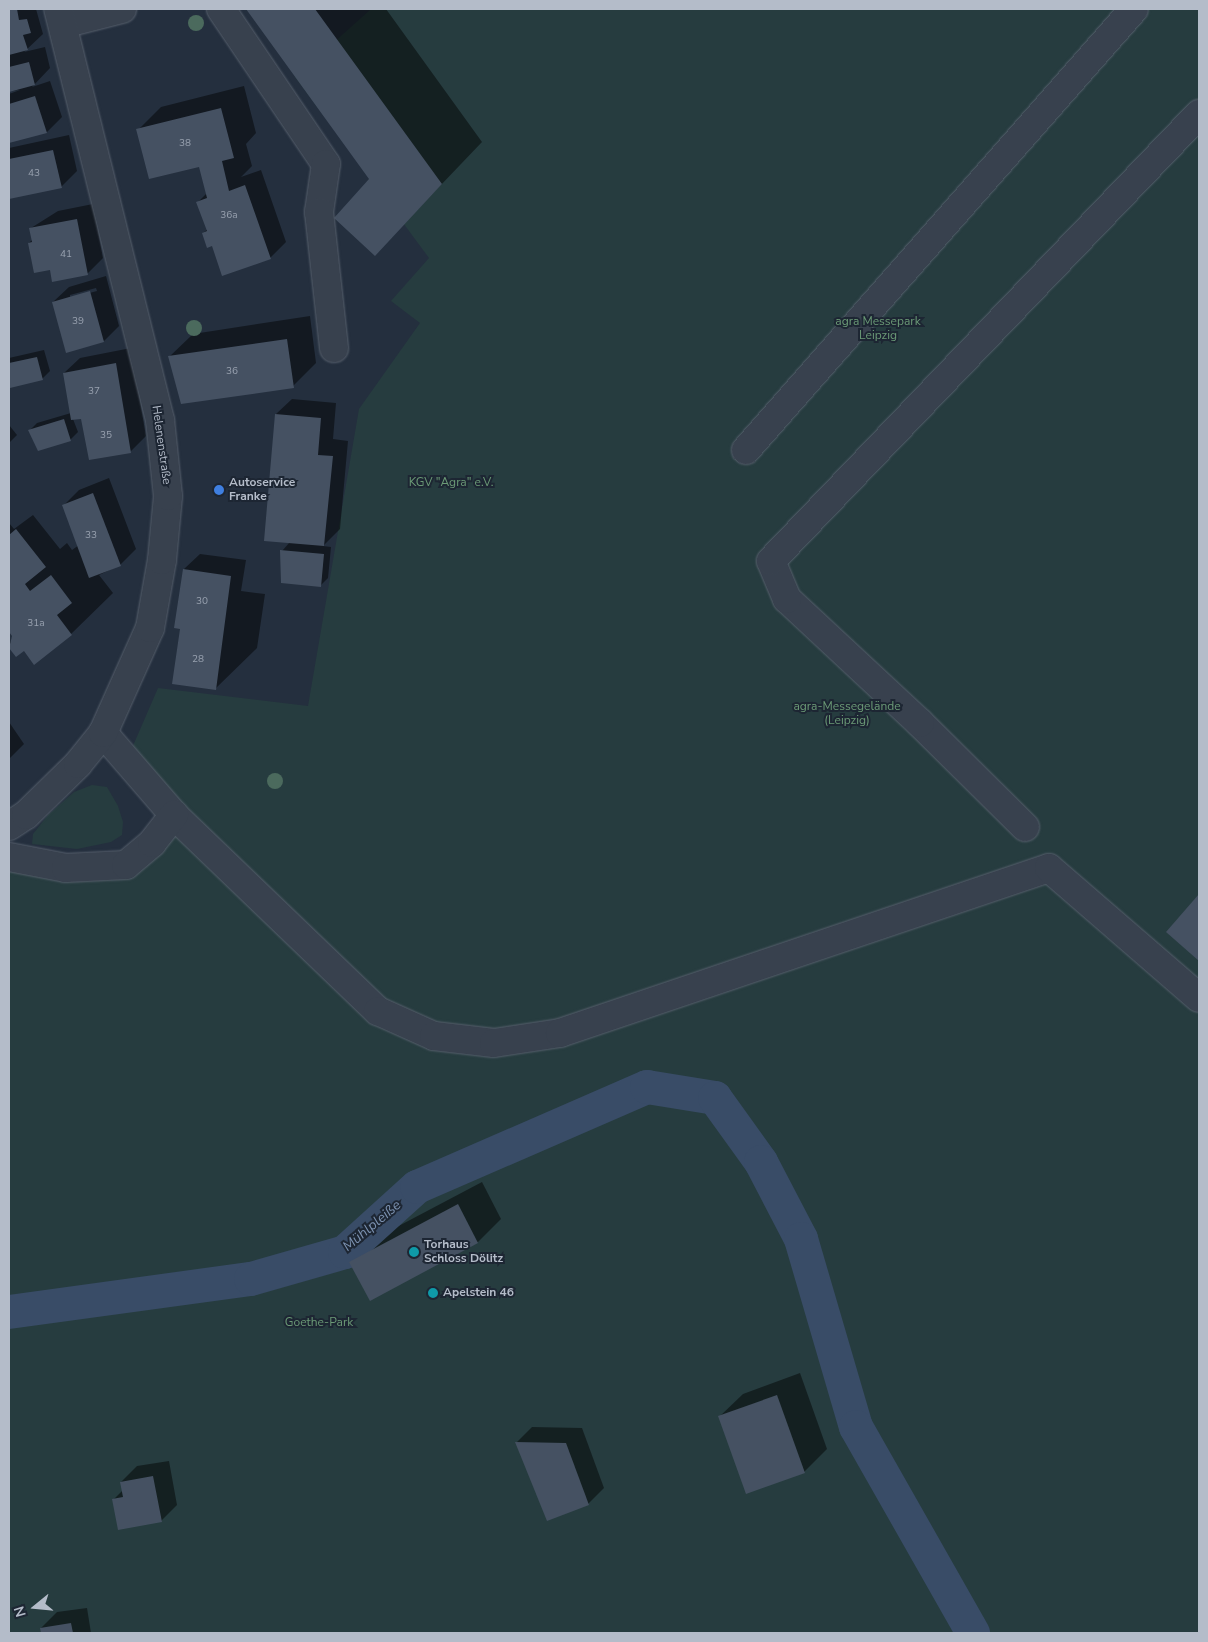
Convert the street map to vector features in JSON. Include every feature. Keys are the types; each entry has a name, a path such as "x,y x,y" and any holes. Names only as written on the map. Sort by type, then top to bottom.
{"street":[{"name":"Helenenstraße","path":"9,826 26,815 78,764 103,733 150,628 162,560 168,496 160,420 61,16 122,9"},
{"path":"221,9 326,164 319,212 334,348"},
{"path":"746,450 1134,9"},
{"path":"1025,827 920,723 787,600 771,561 1199,114"},
{"path":"103,733 174,816 378,1011 434,1036 494,1043 560,1033 1049,868 1199,998"},
{"path":"9,857 66,868 126,865 152,843 174,816"}],"green space":[{"path":"371,9 1199,9 1199,1633 9,1633 9,857 126,865 174,815 132,748 158,688 308,706 359,409 420,323 391,301 429,258 295,77"},
{"path":"92,785 107,787 118,806 123,822 122,835 111,842 77,849 32,844 33,834 48,815 74,792"}],"building":[{"path":"9,9 17,9 19,20 27,19 31,33 23,35 28,50 9,55"},
{"path":"246,9 315,9 442,184 375,256 334,218 369,179"},
{"path":"29,62 35,85 9,92 9,67"},
{"path":"35,96 47,133 9,143 9,104"},
{"path":"221,108 234,158 222,161 229,191 245,185 271,259 222,276 212,246 207,248 202,233 207,231 196,202 207,198 199,167 149,179 136,129"},
{"path":"53,150 62,188 9,199 9,159"},
{"path":"77,219 88,275 52,282 50,270 34,273 28,243 32,242 29,228"},
{"path":"90,291 104,342 66,353 52,302"},
{"path":"287,339 294,388 181,404 168,356"},
{"path":"37,357 43,380 10,388 9,363"},
{"path":"116,363 131,453 89,460 81,419 71,420 63,373"},
{"path":"275,414 321,418 318,455 333,456 324,546 264,541"},
{"path":"64,419 71,441 38,451 28,430"},
{"path":"93,493 121,566 89,578 62,505"},
{"path":"16,529 46,567 25,584 30,591 51,575 72,603 57,615 72,635 34,665 24,651 16,657 9,648 12,636 9,632 9,535"},
{"path":"280,550 324,554 321,587 281,583"},
{"path":"183,569 231,576 216,690 172,684 180,629 174,628"},
{"path":"1199,894 1199,961 1166,932"},
{"name":"Torhaus Schloss Dölitz","path":"458,1204 478,1243 370,1301 349,1262"},
{"path":"777,1395 805,1473 746,1494 718,1416"},
{"path":"515,1442 566,1443 589,1505 547,1521"},
{"path":"153,1476 162,1522 118,1530 112,1499 123,1497 120,1482"},
{"path":"71,1623 73,1633 41,1633 40,1628"}],"waterway":[{"name":"Mühlpleiße","path":"9,1312 251,1279 345,1252 417,1187 647,1087 715,1098 761,1162 801,1239 856,1427 973,1633"}],"place":[{"name":"Autoservice Franke","path":"219,490"},
{"name":"Torhaus Schloss Dölitz","path":"414,1252"},
{"name":"Apelstein 46","path":"433,1293"}],"park label":[{"name":"agra Messepark Leipzig","path":"878,329"},
{"name":"KGV \"Agra\" e.V.","path":"451,483"},
{"name":"agra-Messegelände (Leipzig)","path":"847,714"},
{"name":"Goethe-Park","path":"319,1323"}]}
